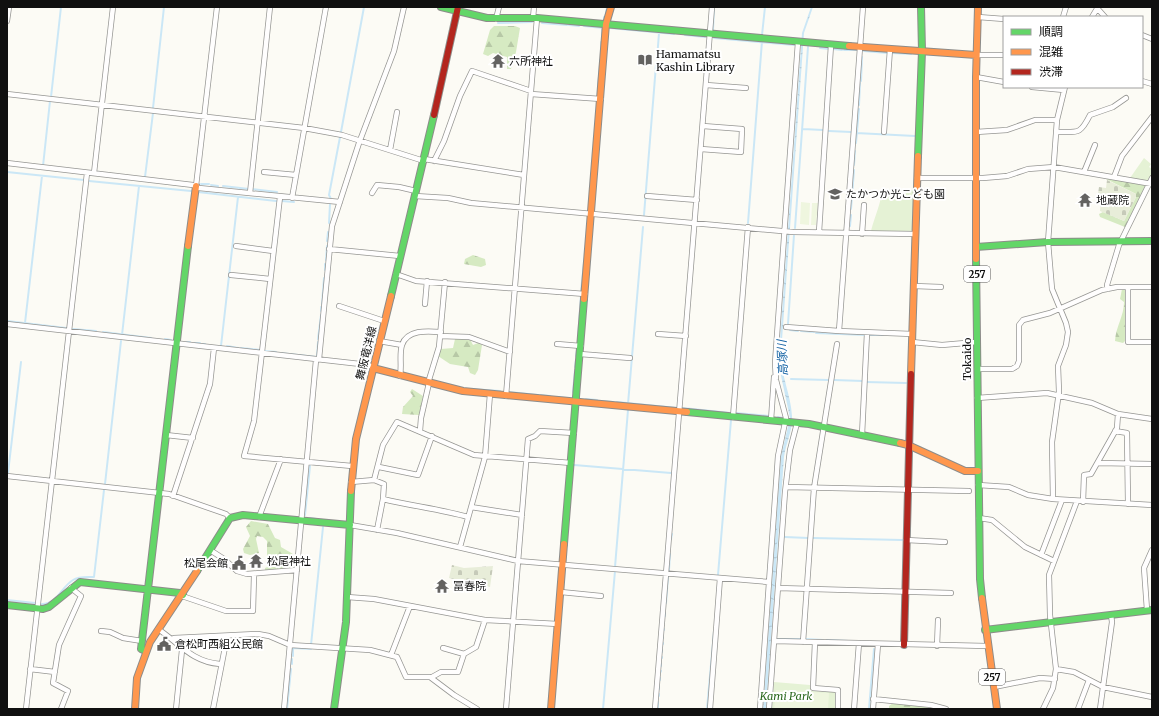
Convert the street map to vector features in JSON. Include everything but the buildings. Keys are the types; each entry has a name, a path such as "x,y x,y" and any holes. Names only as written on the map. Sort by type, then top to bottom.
{"main road":[{"path":"441,7 457,9 496,19 535,18 831,45 976,55"},
{"path":"551,709 606,24 611,7"},
{"path":"904,645 908,445 922,51 921,7"},
{"name":"Tokaido","path":"978,7 976,55 978,485 981,589 987,646 997,709"},
{"name":"舞阪竜洋線","path":"334,709 343,649 347,597 352,466 357,430 424,160 457,9"},
{"path":"146,651 141,649 196,186"},
{"path":"976,247 1048,242 1152,241"},
{"path":"373,368 463,391 796,422 908,445 965,471 978,471"},
{"path":"135,709 137,678 146,651 158,629 183,596 230,518 239,514 259,518 350,525"},
{"path":"7,605 43,609 54,605 76,584 84,582 180,593 183,596"},
{"path":"985,630 1150,610"}],"street":[{"path":"7,21 8,7"},
{"path":"94,173 113,7"},
{"path":"196,186 217,7"},
{"path":"250,193 270,7"},
{"path":"292,198 326,7"},
{"path":"284,709 307,462 332,226 394,51 404,7"},
{"path":"496,19 499,7"},
{"path":"506,396 531,92 535,18 534,7"},
{"path":"655,709 712,7"},
{"path":"839,331 863,7"},
{"path":"1092,16 1097,7 1104,16"},
{"path":"978,16 1003,19"},
{"path":"770,420 787,231 801,42"},
{"path":"819,232 831,45"},
{"path":"884,132 890,49"},
{"path":"976,55 1003,55"},
{"path":"434,161 444,142 460,96 472,72 531,92 601,99"},
{"path":"976,77 1003,82"},
{"path":"706,85 746,88"},
{"path":"1048,88 1065,89 1057,120 1048,242 1050,283 1059,309 1066,323 1068,332 1066,345 1058,366 1058,395 1052,435 1053,499"},
{"path":"7,94 304,128 342,135 424,160 482,167 524,175"},
{"path":"1057,132 1078,132 1083,129 1090,115 1113,107 1126,98"},
{"path":"390,150 397,112"},
{"path":"1114,177 1122,157 1152,117"},
{"path":"976,132 1007,130 1035,120 1057,120"},
{"path":"701,149 741,152 742,129 703,126"},
{"path":"1084,172 1095,144"},
{"path":"7,164 94,173 280,197 340,202"},
{"path":"917,178 976,178 1003,176 1028,169 1054,167 1114,177 1151,181 1121,241 1107,285 1108,289"},
{"path":"264,172 296,175"},
{"path":"26,709 88,173"},
{"path":"372,193 377,186 399,186 416,193 471,203 787,231 862,234 915,234"},
{"path":"647,196 697,200"},
{"path":"280,197 254,421 244,456 352,466"},
{"path":"862,234 864,206"},
{"path":"733,416 748,227"},
{"path":"236,246 273,251"},
{"path":"329,249 400,256"},
{"path":"396,274 416,281 445,282 585,294"},
{"path":"231,275 270,279"},
{"path":"425,304 427,281"},
{"path":"420,432 421,418 428,383 439,347 445,282"},
{"path":"914,286 941,286"},
{"path":"1128,287 1128,342 1152,342"},
{"path":"977,369 1015,368 1019,361 1020,323 1108,289 1128,287 1152,288"},
{"path":"339,306 384,321"},
{"path":"7,324 369,365 373,368"},
{"path":"786,327 867,333 912,334"},
{"path":"400,376 402,345 407,337 415,333 469,337 510,352"},
{"path":"862,435 867,333"},
{"path":"658,334 686,336"},
{"path":"379,341 402,345"},
{"path":"912,342 942,344 977,342"},
{"path":"557,344 580,346"},
{"path":"803,642 814,488 837,344"},
{"path":"173,496 210,384 214,348"},
{"path":"580,354 630,358"},
{"path":"760,709 778,456 786,422 775,371"},
{"path":"977,398 1041,393 1058,395 1092,403 1118,414 1152,419"},
{"path":"460,547 485,457 490,394"},
{"path":"1083,502 1084,475 1091,474 1098,463 1115,431 1118,414"},
{"path":"374,480 379,467 383,445 397,422 469,453 485,457 571,463"},
{"path":"770,709 786,487 790,450 796,422"},
{"path":"506,709 528,439 535,436 540,431 574,433"},
{"path":"1115,431 1127,433 1128,504"},
{"path":"166,435 193,438"},
{"path":"379,467 418,476 432,436"},
{"path":"259,518 281,459"},
{"path":"1098,463 1152,464"},
{"path":"7,476 159,493 173,496 226,514 230,518"},
{"path":"351,482 374,480 384,484 383,499 377,530"},
{"path":"978,485 1009,487 1028,495 1053,499 1152,505"},
{"path":"786,487 969,491"},
{"path":"383,499 419,507 445,510 468,517"},
{"path":"1041,555 1062,500"},
{"path":"1043,709 1054,680 1056,669 1051,622 1049,575 1077,501"},
{"path":"471,507 522,514"},
{"path":"979,518 992,520 1025,547 1054,561"},
{"path":"350,525 460,547 518,561 769,582"},
{"path":"906,540 945,542"},
{"path":"210,550 224,558 239,572 254,575 297,570"},
{"path":"1150,610 1144,568 1152,550"},
{"path":"183,596 226,611 253,612 254,575"},
{"path":"710,709 720,578"},
{"path":"61,709 68,691 53,683 59,645 81,596 71,588"},
{"path":"778,588 951,593"},
{"path":"561,592 601,596"},
{"path":"347,597 374,599 485,620 558,624"},
{"path":"391,655 410,606"},
{"path":"1100,709 1112,622 1111,615"},
{"path":"172,639 264,635 290,645 370,650 397,657 406,677 432,677 441,672 458,672 464,654 476,647 485,620"},
{"path":"938,620 938,646"},
{"path":"158,629 172,639 182,650 208,662 220,664"},
{"path":"101,630 110,632 122,638 142,641"},
{"path":"213,709 220,664 227,637"},
{"path":"774,641 987,646"},
{"path":"815,642 813,688 838,690 838,709"},
{"path":"854,709 859,643"},
{"path":"873,709 878,644"},
{"path":"443,648 464,654"},
{"path":"176,709 182,650"},
{"path":"30,669 55,672"},
{"path":"1056,669 1074,672 1103,687 1152,698"},
{"path":"432,677 454,695 477,709"},
{"path":"994,687 1040,678 1054,680"},
{"path":"1078,709 1089,680"},
{"path":"873,700 931,705 946,709"}],"green space":[{"path":"494,26 515,26 520,28 516,52 511,69 507,69 507,57 493,53 488,56 483,54 490,30"},
{"path":"1144,158 1151,164 1149,167 1152,169 1152,175 1147,181 1130,178"},
{"path":"1104,178 1144,184 1145,186 1125,227 1100,217 1099,214 1103,212 1124,221 1136,197 1136,194"},
{"path":"1107,180 1136,194 1136,197 1124,221 1100,211 1101,197 1098,194 1099,187 1106,188"},
{"path":"882,189 914,190 912,230 910,232 871,231 882,194"},
{"path":"801,202 810,203 809,225 800,224"},
{"path":"812,203 818,203 816,225 811,225"},
{"path":"473,255 485,259 486,265 481,267 464,264 465,259"},
{"path":"1122,289 1126,290 1126,340 1123,343 1115,341 1124,307 1124,302 1120,299"},
{"path":"459,337 470,339 473,345 478,343 482,345 478,370 475,375 470,373 468,367 450,364 438,356 441,349 453,348 455,339"},
{"path":"412,389 423,396 419,415 402,414 403,407 413,396 410,392"},
{"path":"251,521 268,524 275,538 280,540 281,547 293,554 294,564 291,568 265,571 265,568 270,566 271,561 267,555 267,541 263,537 257,536 256,539 259,553 250,555 244,553 243,549 250,536 246,527"},
{"path":"452,565 464,568 493,566 490,587 449,578"},
{"name":"Kami Park","path":"774,682 810,685 811,691 835,692 835,709 772,709"},
{"name":"Kami Park","path":"776,690 829,693 828,709 774,709"},
{"path":"893,703 940,709 889,709 889,706"}],"water":[{"path":"811,7 813,7 804,33 781,354 781,362 790,401 792,421 784,457 766,709 763,709 781,456 790,418 780,371 779,354 802,33"}],"waterway":[{"path":"51,97 61,7"},
{"path":"153,108 164,7"},
{"path":"341,132 364,7"},
{"path":"606,13 607,7"},
{"path":"713,30 714,7"},
{"path":"762,35 765,7"},
{"path":"498,23 532,22"},
{"path":"542,23 567,25"},
{"path":"569,25 579,26"},
{"path":"584,26 603,28"},
{"path":"602,28 602,35"},
{"path":"610,28 674,34"},
{"path":"657,59 659,33"},
{"path":"685,35 705,37"},
{"path":"714,38 794,45"},
{"path":"748,223 762,41"},
{"path":"601,42 601,51"},
{"path":"795,228 808,47"},
{"path":"820,48 829,49"},
{"path":"833,49 842,50"},
{"path":"844,50 856,50"},
{"path":"864,51 887,53"},
{"path":"892,53 911,54"},
{"path":"861,81 862,57"},
{"path":"599,74 600,65"},
{"path":"644,215 656,65"},
{"path":"598,84 599,76"},
{"path":"859,105 860,83"},
{"path":"43,166 50,101"},
{"path":"856,143 859,109"},
{"path":"145,177 153,113"},
{"path":"803,129 823,130"},
{"path":"829,131 851,132"},
{"path":"856,133 915,136"},
{"path":"331,199 329,195 340,137"},
{"path":"854,165 855,151"},
{"path":"851,209 854,170"},
{"path":"7,172 84,180"},
{"path":"25,323 42,176"},
{"path":"89,181 191,191"},
{"path":"201,184 209,184"},
{"path":"211,185 218,186"},
{"path":"122,335 139,186"},
{"path":"223,186 249,189"},
{"path":"251,189 277,192"},
{"path":"198,192 276,201"},
{"path":"221,346 238,197"},
{"path":"282,201 294,202"},
{"path":"329,223 330,204"},
{"path":"850,226 851,215"},
{"path":"628,404 643,227"},
{"path":"327,241 328,232"},
{"path":"788,324 794,235"},
{"path":"326,260 327,246"},
{"path":"581,291 584,263"},
{"path":"325,264 325,270"},
{"path":"322,304 324,278"},
{"path":"578,339 581,295"},
{"path":"318,339 321,315"},
{"path":"7,321 66,328"},
{"path":"73,329 96,331"},
{"path":"790,330 798,331"},
{"path":"801,331 814,332"},
{"path":"103,332 151,338"},
{"path":"816,333 865,335"},
{"path":"868,335 883,335"},
{"path":"165,339 171,340"},
{"path":"105,484 121,341"},
{"path":"280,353 317,357 318,342"},
{"path":"195,343 200,343"},
{"path":"227,346 238,348"},
{"path":"241,348 260,350"},
{"path":"576,356 577,350"},
{"path":"265,351 276,352"},
{"path":"575,367 576,360"},
{"path":"8,473 21,362"},
{"path":"573,392 575,370"},
{"name":"高塚川","path":"791,379 828,380"},
{"path":"834,380 863,381"},
{"path":"866,382 906,383"},
{"path":"471,389 500,391"},
{"path":"509,392 538,395"},
{"path":"541,395 550,396"},
{"path":"555,397 567,398"},
{"path":"586,399 597,400"},
{"path":"603,401 613,402"},
{"path":"617,402 677,408"},
{"path":"683,408 730,413"},
{"path":"615,567 628,410"},
{"path":"736,413 769,416"},
{"path":"778,417 783,418"},
{"path":"718,575 731,420"},
{"path":"574,465 671,473"},
{"path":"305,515 310,466"},
{"path":"41,604 51,602 69,583 75,579 94,577 104,490"},
{"path":"310,518 323,520"},
{"path":"311,645 323,527"},
{"path":"671,539 672,534"},
{"path":"785,537 808,538"},
{"path":"813,538 902,540"},
{"path":"669,570 670,554"},
{"path":"603,709 615,571"},
{"path":"666,603 668,577"},
{"path":"7,600 35,603"},
{"path":"707,709 714,631"},
{"path":"778,639 800,639"},
{"path":"806,639 823,640"},
{"path":"827,640 849,641"},
{"path":"293,656 293,648 311,649"},
{"path":"869,709 874,649"},
{"path":"292,659 292,664"},
{"path":"287,709 291,669"},
{"path":"658,702 658,709"},
{"path":"91,709 100,709"}],"traffic: fast":[{"path":"441,7 487,18 537,18 849,46"},
{"path":"918,156 922,51 921,7"},
{"path":"391,296 434,115"},
{"path":"976,247 1048,242 1152,241"},
{"path":"146,651 141,649 188,246"},
{"path":"976,259 980,579 982,598"},
{"path":"564,544 584,299"},
{"path":"687,412 809,424 900,443"},
{"path":"334,709 346,622 351,491"},
{"path":"197,571 230,518 243,515 350,525"},
{"path":"7,605 43,609 49,607 80,582 180,593 183,595"},
{"path":"985,630 1152,610"}],"traffic: slow":[{"path":"584,299 606,24 611,7"},
{"path":"976,259 976,77 978,7"},
{"path":"849,46 976,55"},
{"path":"911,374 918,156"},
{"path":"188,246 196,186"},
{"path":"351,491 356,439 391,296"},
{"path":"373,368 463,391 687,412"},
{"path":"900,443 908,445 965,471 978,471"},
{"path":"551,709 564,544"},
{"path":"135,709 137,678 150,642 197,571"},
{"path":"982,598 997,709"}],"traffic: jam":[{"path":"434,115 458,7"},
{"path":"904,645 911,374"}],"place":[{"name":"Hamamatsu Kashin Library","path":"645,60"},
{"name":"六所神社","path":"498,61"},
{"name":"たかつか光こども園","path":"835,194"},
{"name":"地蔵院","path":"1085,200"},
{"name":"松尾神社","path":"256,561"},
{"name":"松尾会館","path":"239,563"},
{"name":"冨春院","path":"442,586"},
{"name":"倉松町西組公民館","path":"164,644"}]}
